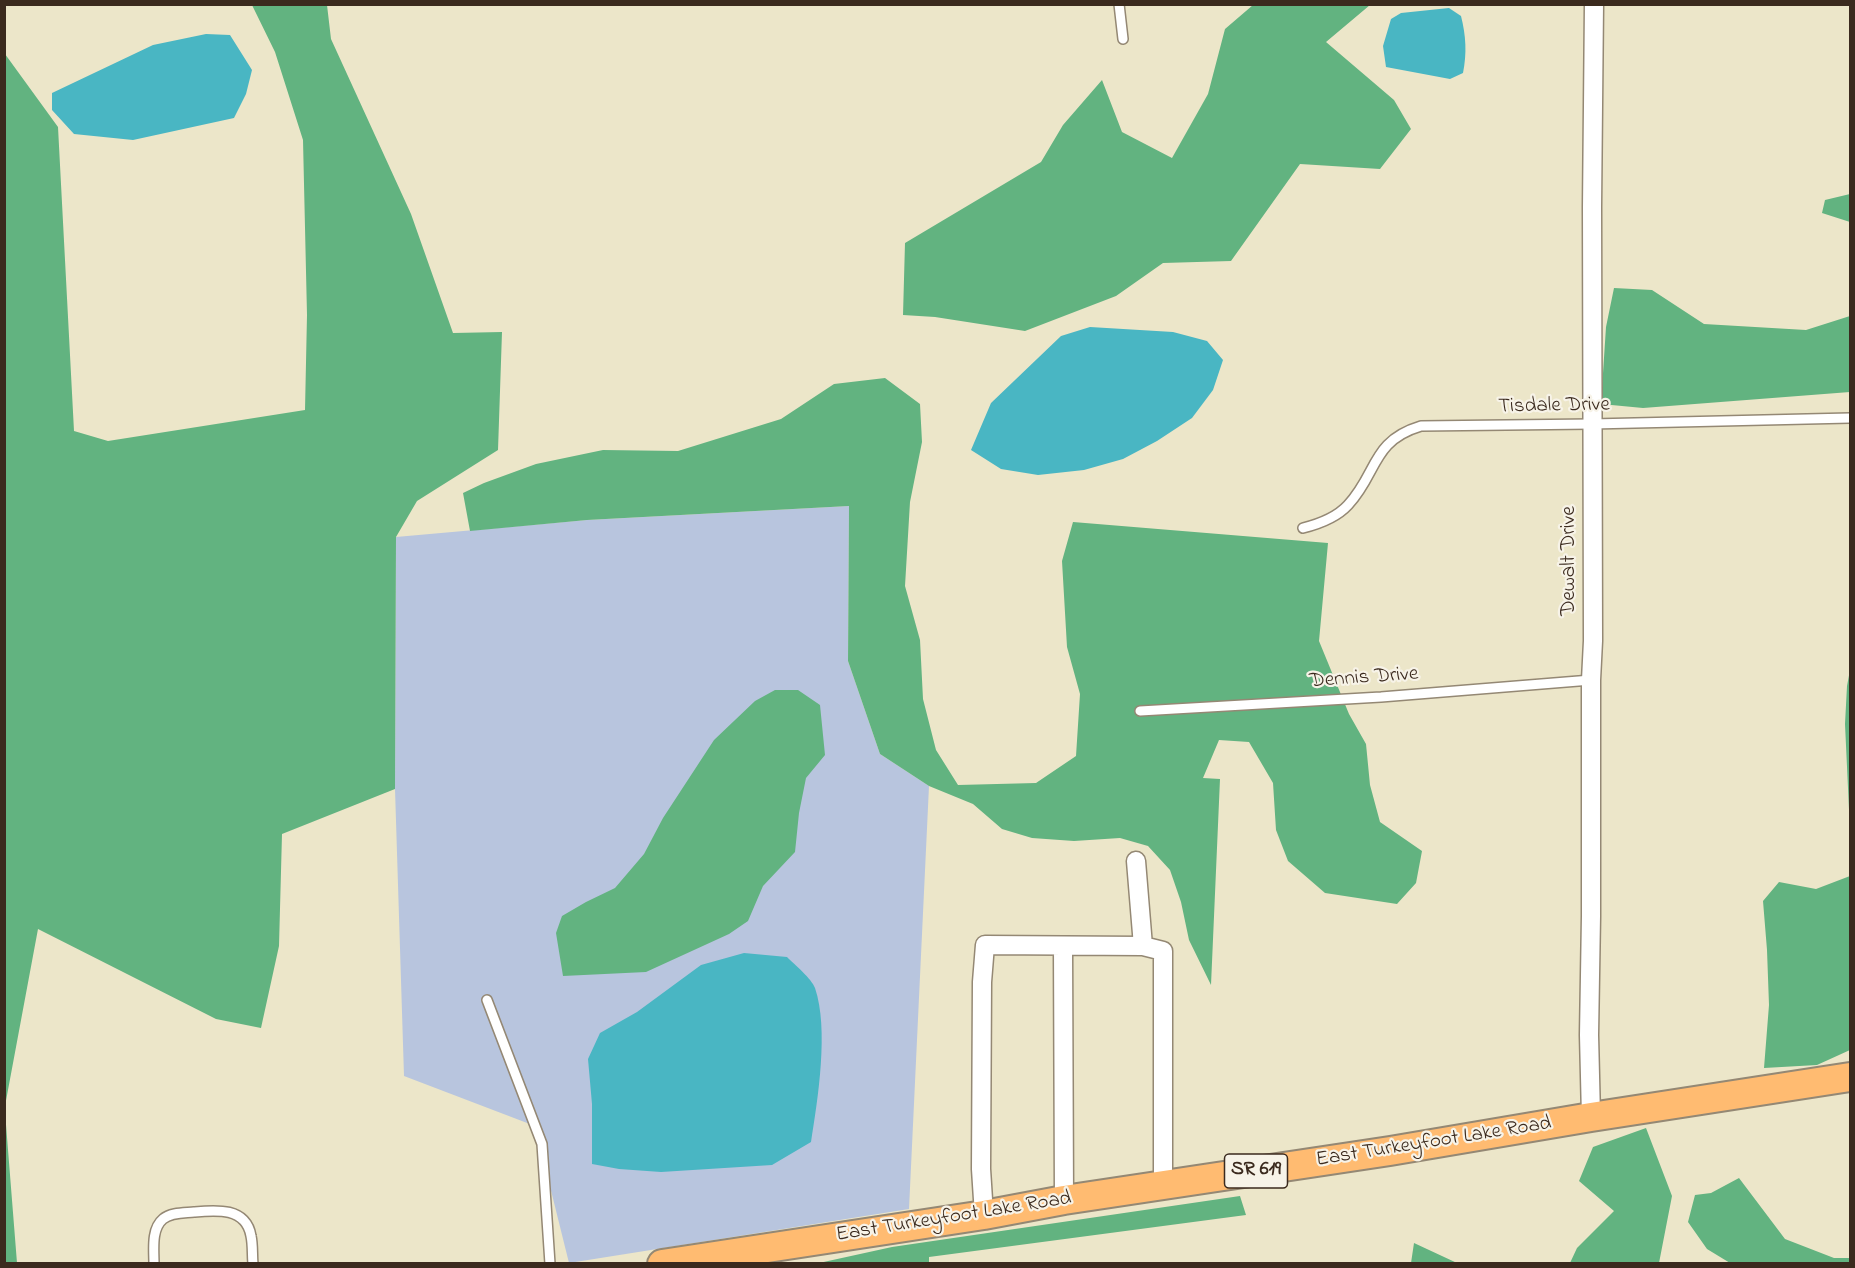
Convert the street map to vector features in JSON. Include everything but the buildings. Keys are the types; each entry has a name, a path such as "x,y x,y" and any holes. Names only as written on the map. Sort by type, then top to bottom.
{"main road":[{"name":"East Turkeyfoot Lake Road","path":"662,1263 984,1215 1064,1200 1390,1151 1851,1077"}],"street":[{"name":"Dewalt Drive","path":"1591,1117 1589,1035 1592,916 1594,4"},
{"path":"1136,861 1143,946"},
{"path":"984,1215 981,1157 982,982 985,945 1143,946 1163,951 1163,1185"},
{"path":"1063,947 1064,1200"}],"lane":[{"path":"1119,4 1123,39"},
{"name":"Tisdale Drive","path":"1303,528 1318,524 1348,506 1391,440 1404,431 1421,426 1851,418"},
{"name":"Dennis Drive","path":"1140,711 1382,697 1591,680"},
{"path":"487,1000 542,1144 550,1263"},
{"path":"154,1263 155,1236 163,1220 174,1214 221,1210 240,1217 247,1223 251,1234 253,1263"}],"shaded area":[{"path":"849,506 848,661 880,754 929,786 909,1209 569,1263 535,1126 404,1076 395,789 396,537 587,520"}],"green space":[{"path":"252,5 327,5 331,39 411,214 453,333 502,332 498,450 417,501 396,537 395,789 282,834 279,946 261,1028 216,1019 38,929 5,1106 5,54 58,127 74,431 108,441 305,410 307,315 303,140 275,52"},
{"path":"1253,5 1370,5 1326,42 1394,100 1411,129 1380,169 1300,164 1231,261 1163,263 1116,296 1025,331 935,317 903,315 905,243 1041,162 1063,125 1102,80 1122,132 1172,158 1208,94 1225,29"},
{"path":"1850,194 1850,222 1822,213 1825,200"},
{"path":"1614,288 1652,290 1704,324 1806,330 1850,316 1850,392 1643,408 1601,404 1606,327"},
{"path":"885,378 920,404 922,442 910,502 905,586 920,640 923,699 936,750 958,785 1036,783 1076,756 1080,694 1067,647 1062,561 1073,522 1328,543 1319,641 1349,714 1366,744 1370,785 1380,822 1422,851 1416,883 1397,904 1325,893 1288,861 1276,830 1273,783 1249,742 1219,740 1203,778 1220,779 1211,985 1189,940 1181,902 1170,870 1148,846 1120,838 1074,841 1032,838 1002,829 973,804 929,786 880,754 848,661 849,506 587,520 470,531 463,493 484,483 536,464 603,450 678,451 781,419 834,384"},
{"path":"1850,670 1850,831 1845,724"},
{"path":"775,690 798,690 820,705 825,755 806,778 795,852 763,886 748,921 729,934 646,972 563,976 556,933 562,916 615,888 644,854 663,818 714,740 755,701"},
{"path":"1850,876 1850,1050 1817,1065 1764,1068 1769,1005 1763,901 1779,882 1816,889"},
{"path":"5,1112 17,1263 5,1263"},
{"path":"1646,1128 1672,1196 1659,1263 1570,1263 1577,1248 1614,1211 1579,1181 1593,1147"},
{"path":"1739,1178 1785,1239 1834,1258 1850,1258 1850,1263 1730,1263 1707,1249 1688,1222 1695,1195 1711,1193"},
{"path":"1240,1196 1246,1215 929,1257 929,1263 819,1263 892,1247"},
{"path":"1414,1243 1457,1263 1411,1263"}],"water":[{"path":"1449,8 1461,16 1463,23 1465,51 1463,73 1450,79 1386,67 1383,46 1391,19 1401,13"},
{"path":"206,34 230,35 252,70 246,94 234,118 133,140 74,134 52,110 52,93 153,45"},
{"path":"1090,327 1173,332 1207,341 1223,360 1213,390 1192,418 1157,441 1123,459 1084,470 1038,475 1001,469 971,450 991,403 1061,336"},
{"path":"744,953 787,957 807,976 815,988 819,1005 822,1043 811,1142 772,1165 661,1172 619,1169 592,1164 592,1104 588,1059 600,1033 637,1012 701,965"}]}
